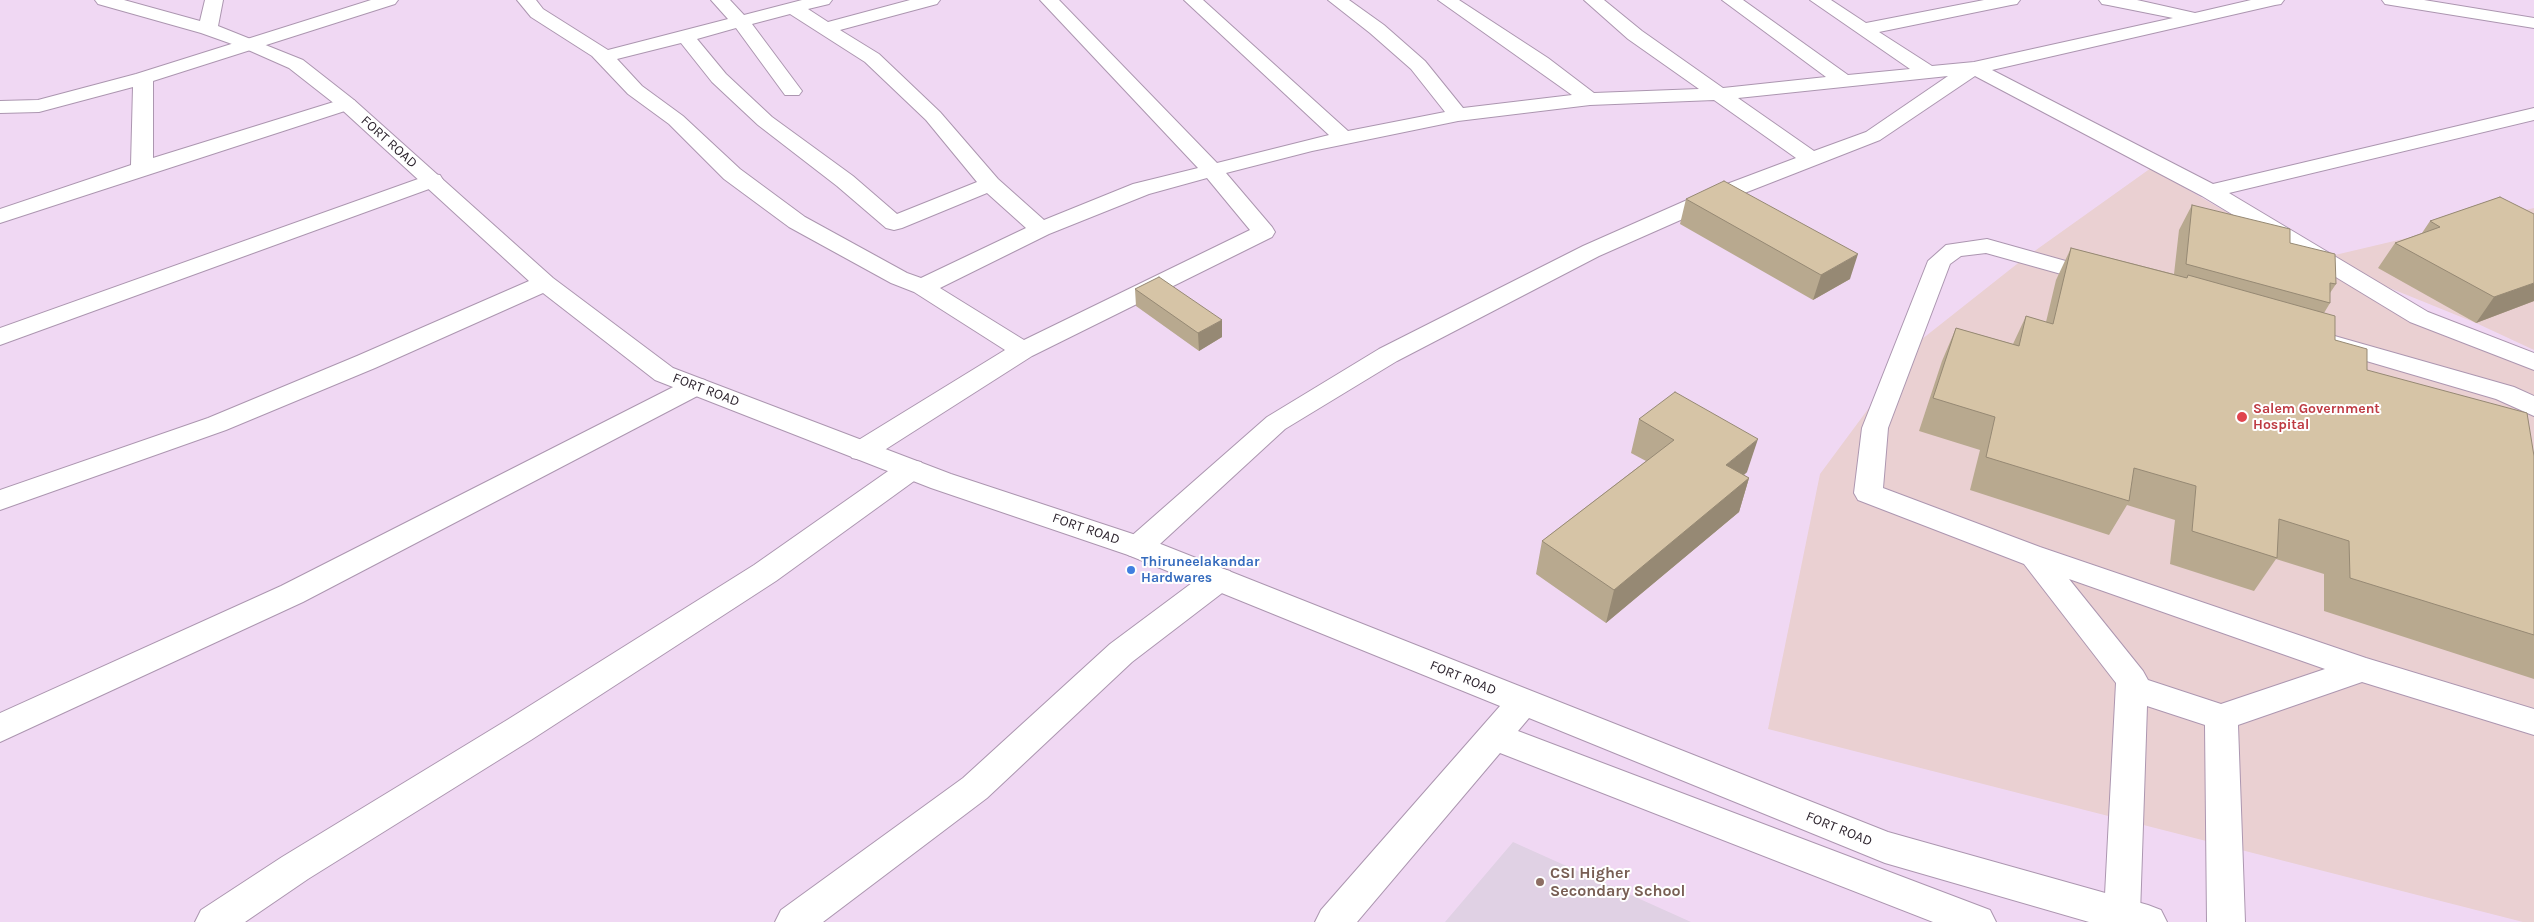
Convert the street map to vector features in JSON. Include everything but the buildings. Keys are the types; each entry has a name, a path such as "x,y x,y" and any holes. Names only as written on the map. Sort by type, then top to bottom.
{"street":[{"path":"208,29 214,0"},
{"path":"0,108 39,106 143,78 253,45 389,0"},
{"path":"526,0 537,13 604,57 635,90 676,120 732,174 797,222 899,278 922,287 1023,350"},
{"path":"720,0 740,21 792,91"},
{"path":"604,57 823,0"},
{"path":"826,28 931,0"},
{"path":"862,450 1023,350 1264,232 1212,170 1049,0"},
{"path":"1193,0 1344,138"},
{"path":"1337,0 1377,29 1418,65 1458,115"},
{"path":"1447,0 1526,52 1590,99"},
{"path":"1593,0 1635,35 1812,159"},
{"path":"1731,0 1844,81"},
{"path":"1819,0 1929,73"},
{"path":"1864,29 2011,0"},
{"path":"2108,0 2200,17"},
{"path":"922,287 1041,229 1141,188 1344,138 1458,115 1590,99 1719,94 1974,68 2275,0"},
{"path":"2391,0 2534,23"},
{"name":"FORT ROAD","path":"115,1 208,29 253,45 296,64 347,104 544,283 664,374 911,469 1138,547 1885,847 2135,918"},
{"path":"793,8 872,58 933,116 990,184 1041,229"},
{"path":"684,35 719,78 766,121 845,181 894,223 990,184"},
{"path":"1138,547 1276,423 1388,355 1591,251 1712,198 1873,136 1974,68"},
{"path":"1974,68 2210,191 2419,316 2534,362"},
{"path":"142,168 143,78"},
{"path":"0,216 142,168 347,104"},
{"path":"2210,191 2534,114"},
{"path":"0,337 432,180"},
{"path":"2122,284 1988,246 1954,250 1940,261 1875,428 1868,493 2034,556 2362,669 2534,722"},
{"path":"0,500 216,424 366,362 544,283"},
{"path":"2304,336 2505,393 2534,407"},
{"path":"0,728 292,594 696,386"},
{"path":"214,922 295,868 519,730 765,572 911,469"},
{"path":"2034,556 2132,680 2135,918"},
{"path":"794,922 975,788 1122,654 1219,579"},
{"path":"2132,688 2221,717 2362,669"},
{"path":"1334,922 1523,702"},
{"path":"2221,717 2226,922"},
{"path":"1494,736 1977,922"}],"shaded area":[{"path":"2151,168 2341,279 2534,365 2534,922 2523,922 1768,729 1820,474 1917,343 2022,260"},
{"path":"2534,208 2534,350 2476,323 2365,278 2335,255"},
{"name":"CSI Higher Secondary School","path":"1513,842 1691,922 1445,922"}],"place":[{"name":"Salem Government Hospital","path":"2242,417"},
{"name":"Thiruneelakandar Hardwares","path":"1131,570"},
{"name":"CSI Higher Secondary School","path":"1540,882"}]}
